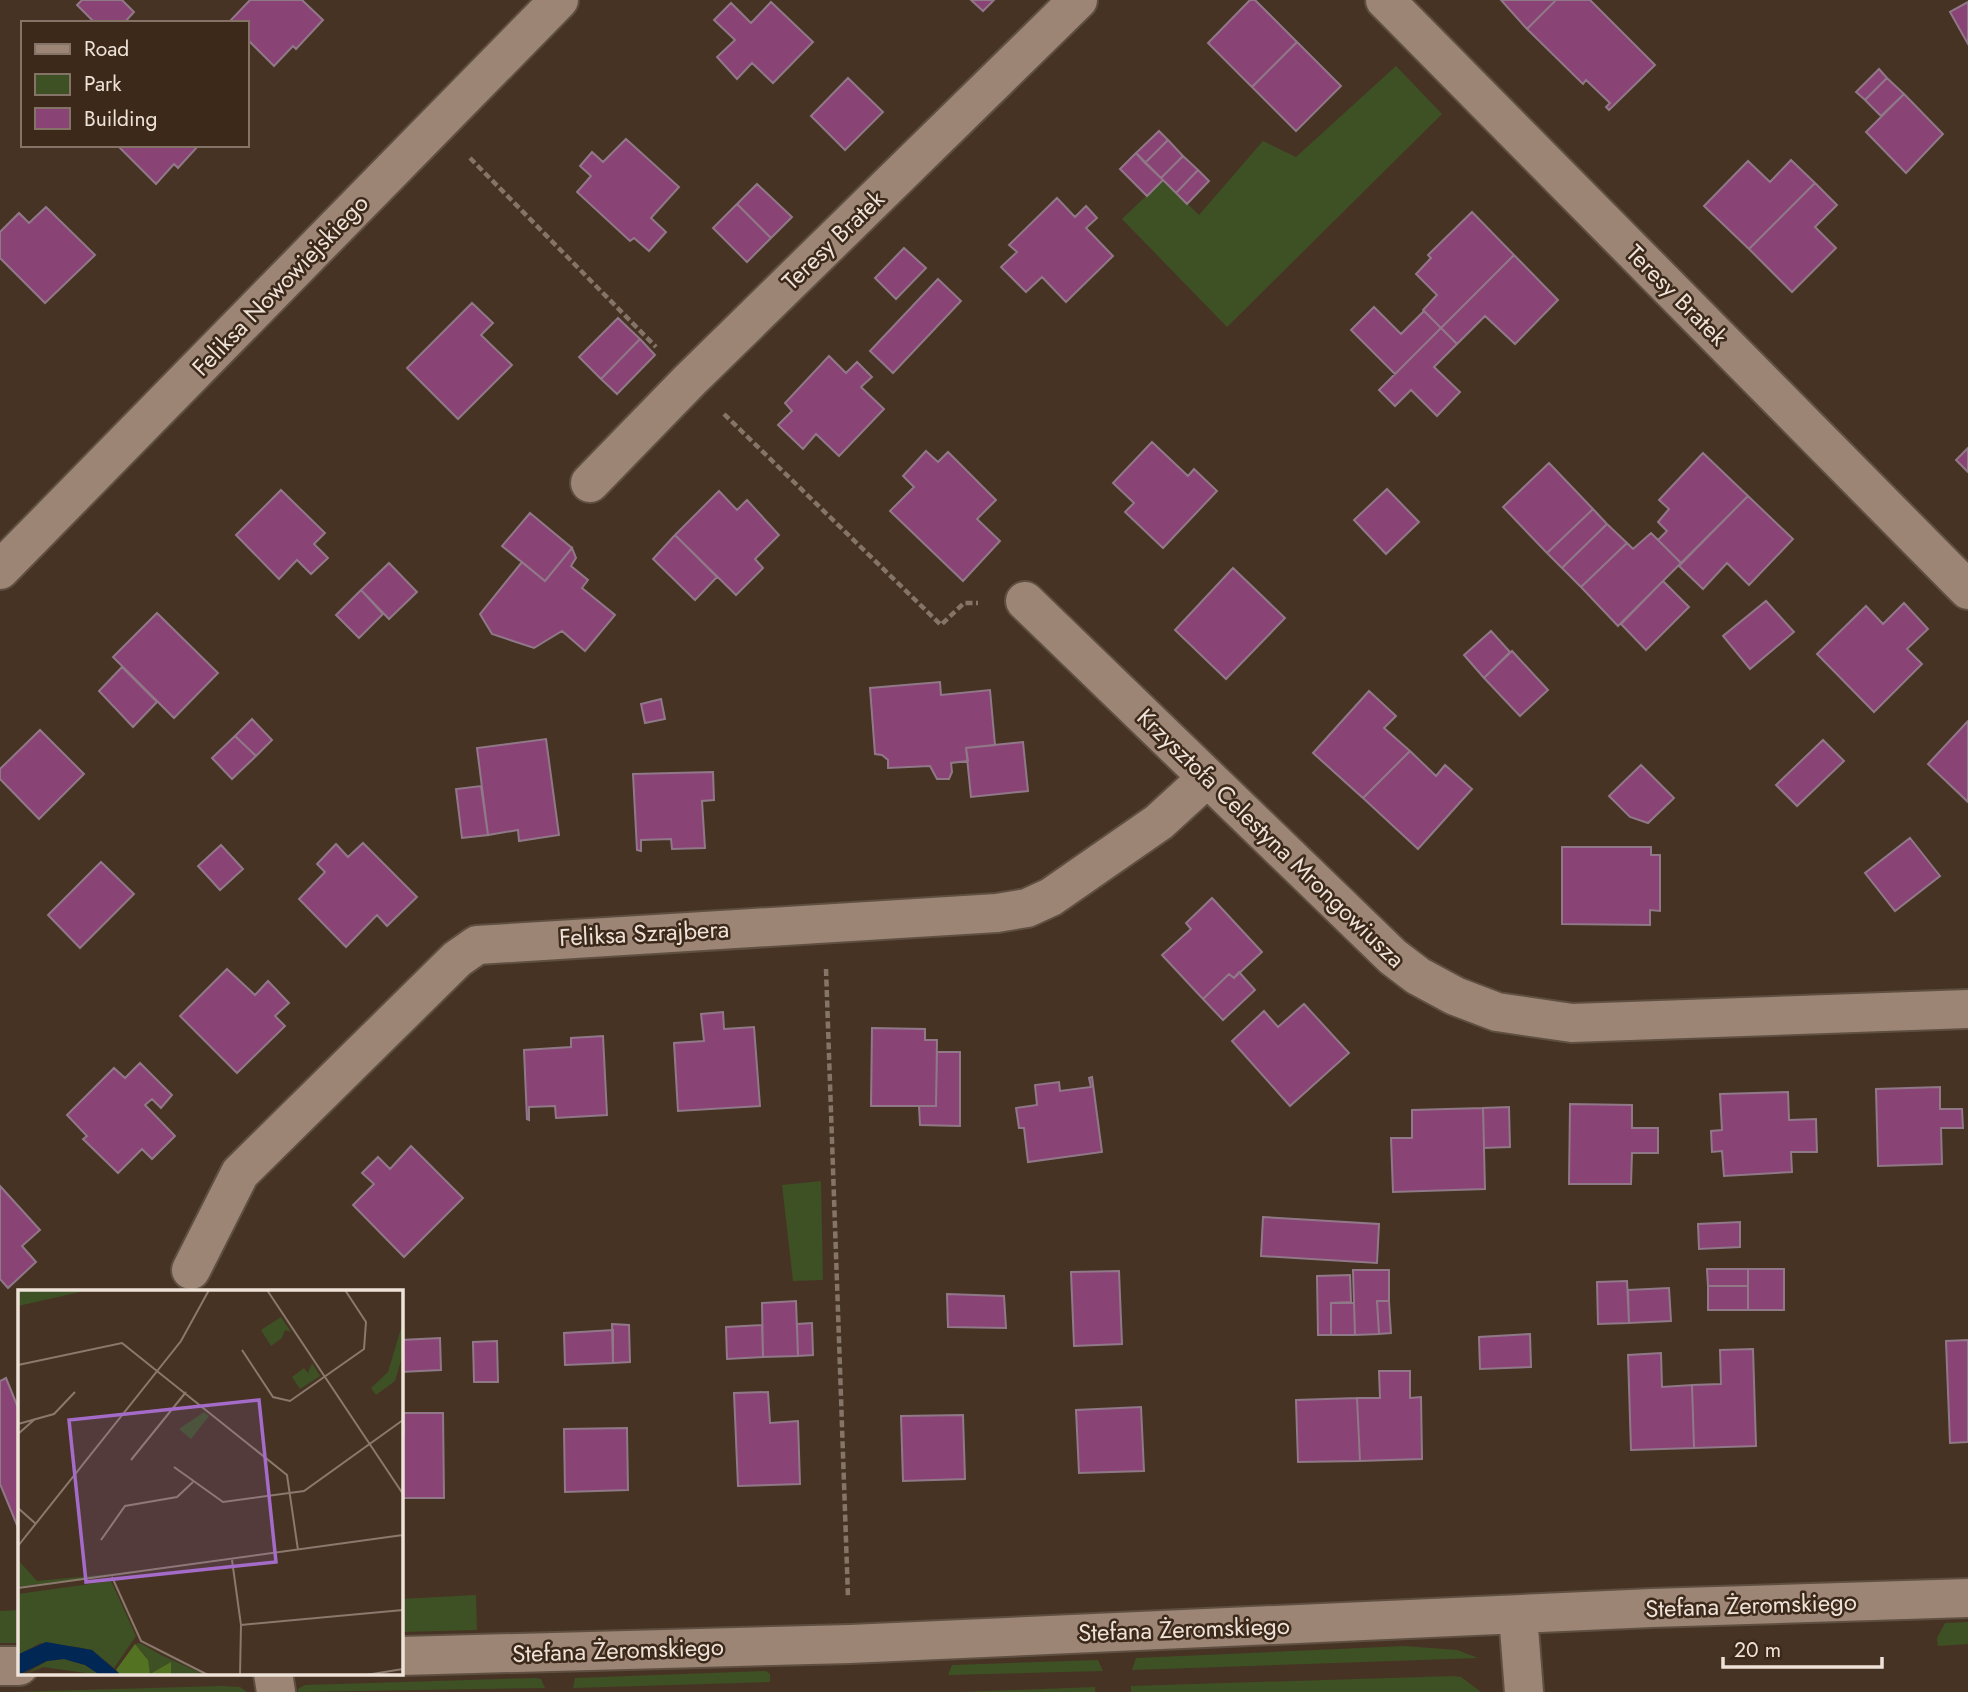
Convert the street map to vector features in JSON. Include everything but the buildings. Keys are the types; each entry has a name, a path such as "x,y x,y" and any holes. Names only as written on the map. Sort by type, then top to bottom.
{"street":[{"name":"Feliksa Nowowiejskiego","path":"0,570 559,0"},
{"name":"Teresy Bratek","path":"590,482 1078,0"},
{"name":"Teresy Bratek","path":"1385,0 1968,590"},
{"name":"Krzysztofa Celestyna Mrongowiusza","path":"1025,601 1393,957 1418,976 1446,991 1497,1012 1572,1023 1968,1009"},
{"name":"Feliksa Szrajbera","path":"191,1270 240,1173 457,959 477,945 997,913 1027,908 1051,897 1159,822 1206,778"},
{"name":"Stefana Żeromskiego","path":"402,1657 850,1644 1968,1598"},
{"path":"1518,1615 1524,1692"},
{"path":"0,1666 18,1666"},
{"path":"273,1674 276,1692"}],"path":[{"path":"461,149 690,381 941,625 964,603 1025,601"},
{"path":"824,922 850,1644"}],"green space":[{"path":"1396,66 1442,114 1227,327 1122,219 1163,180 1199,215 1263,141 1296,157"},
{"path":"821,1181 823,1280 793,1281 782,1185"},
{"path":"476,1595 477,1630 402,1632 402,1599"},
{"path":"18,1610 18,1643 0,1643 0,1611"},
{"path":"1968,1622 1968,1644 1938,1646 1937,1638 1945,1623"},
{"path":"1405,1646 1457,1650 1478,1658 1132,1670 1136,1658"},
{"path":"1098,1660 1103,1671 948,1675 952,1665"},
{"path":"766,1671 770,1674 770,1682 573,1688 575,1678"},
{"path":"1461,1677 1481,1692 1131,1692 1131,1686"},
{"path":"541,1679 545,1688 298,1692 298,1689 305,1685"},
{"path":"240,1687 247,1692 11,1692"},
{"path":"1095,1687 1095,1692 959,1692"}]}
